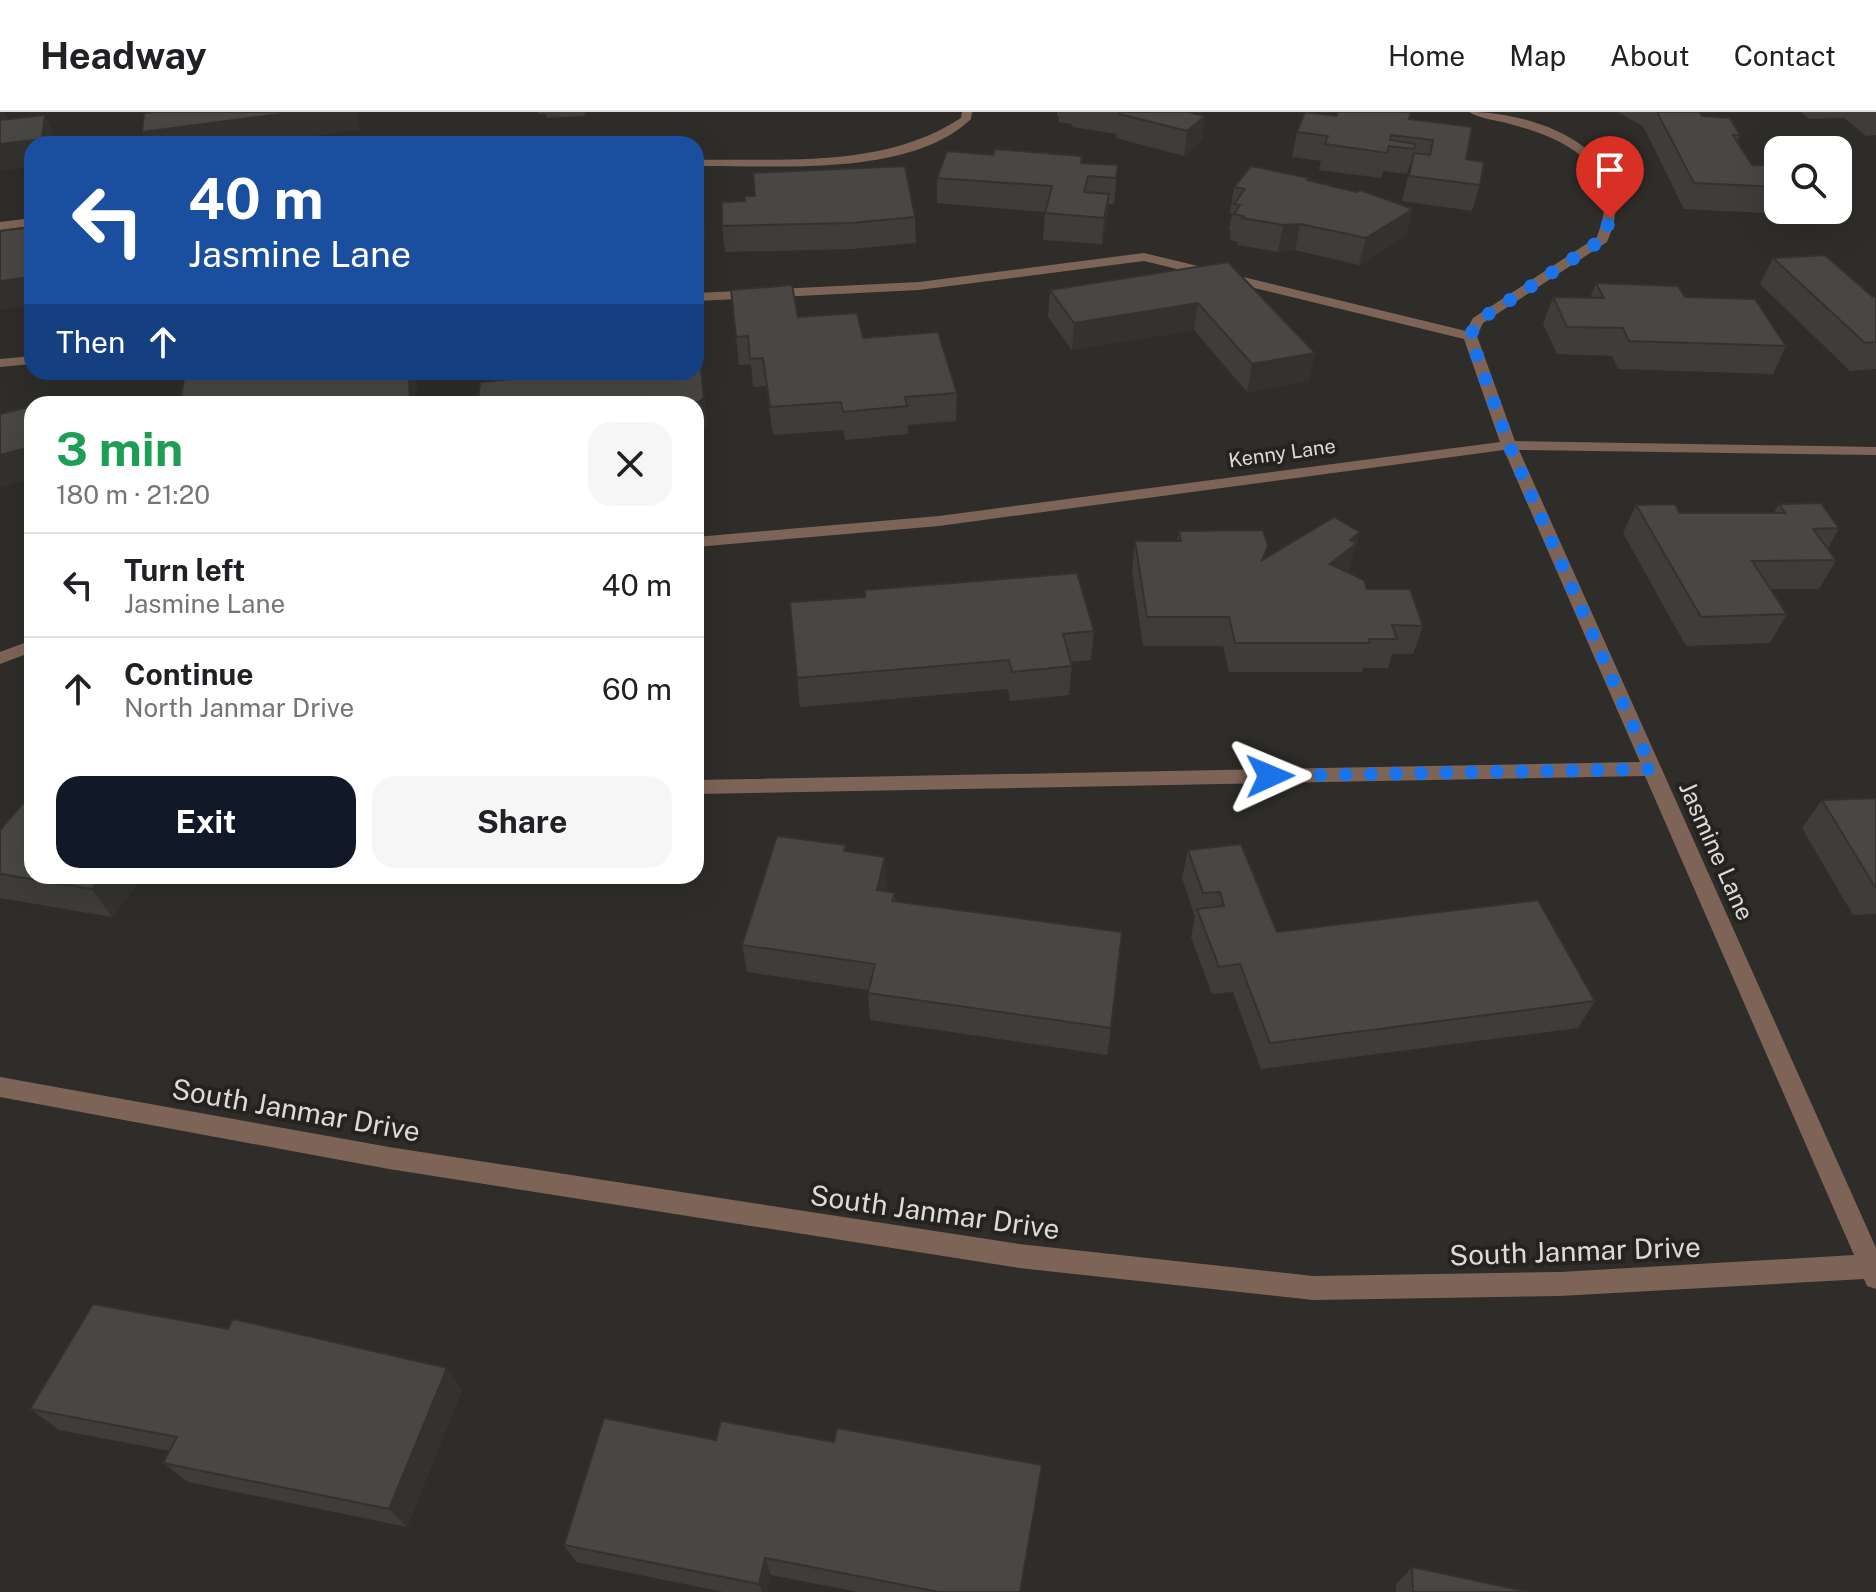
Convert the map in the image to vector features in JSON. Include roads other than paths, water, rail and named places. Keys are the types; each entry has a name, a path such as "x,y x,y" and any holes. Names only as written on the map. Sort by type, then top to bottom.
{"street":[{"path":"704,163 877,157 947,136 966,119 967,112"},
{"path":"704,297 919,286 1144,257 1470,336 1478,321 1603,239 1610,218 1610,188 1596,160 1565,138 1528,124 1474,112"},
{"path":"0,226 24,223"},
{"name":"Jasmine Lane","path":"1470,336 1509,445 1874,1270"},
{"path":"0,363 24,361"},
{"name":"Kenny Lane","path":"704,541 939,521 1509,445 1876,451"},
{"path":"0,658 24,649"},
{"path":"704,787 1652,769"},
{"name":"South Janmar Drive","path":"0,1087 389,1158 1003,1254 1313,1288 1560,1284 1874,1270"}]}
